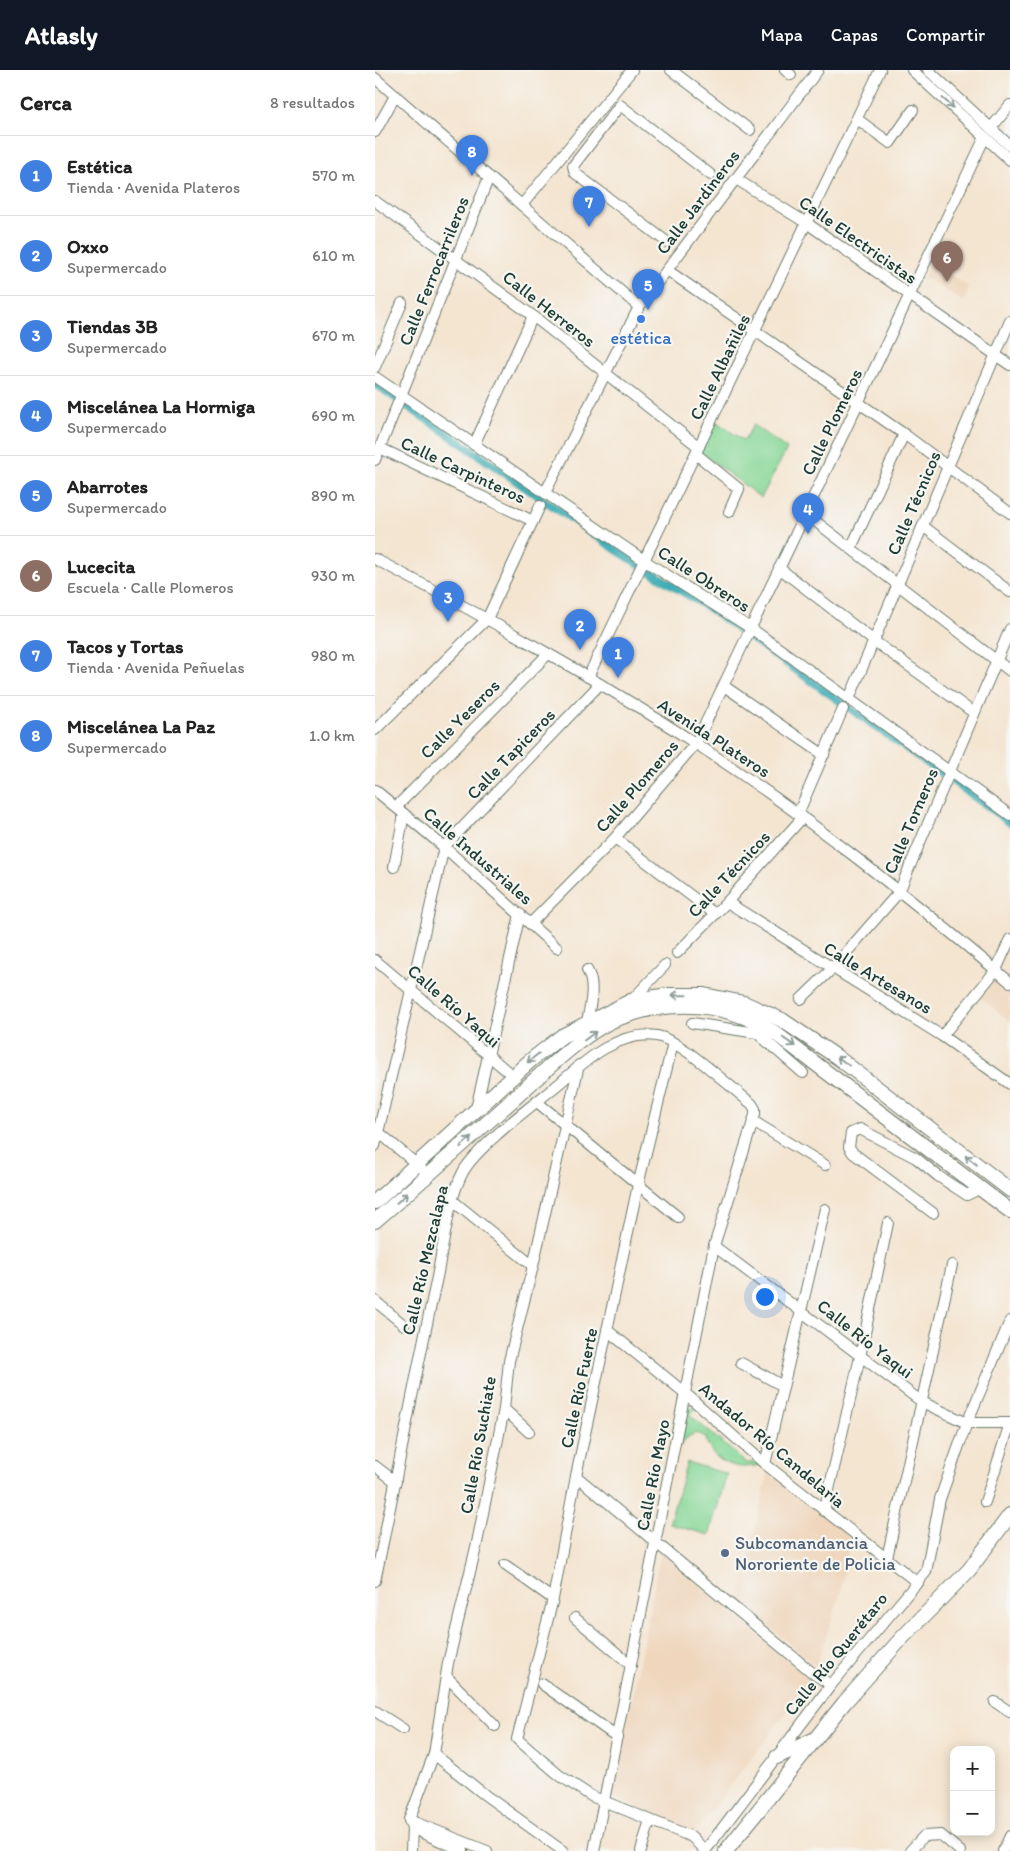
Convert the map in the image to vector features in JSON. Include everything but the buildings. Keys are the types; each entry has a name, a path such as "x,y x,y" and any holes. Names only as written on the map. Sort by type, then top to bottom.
{"main road":[{"path":"375,1202 513,1076 562,1036 631,1001 668,995 704,995 744,1003 782,1020 837,1057 1010,1190"},
{"path":"375,1222 578,1045 618,1018 650,1008 695,1005 720,1008 809,1057 1010,1211"},
{"path":"726,1851 816,1738 901,1639 969,1570 1010,1514"},
{"path":"777,1757 816,1738"}],"street":[{"path":"522,205 584,126 632,70"},
{"path":"671,70 750,130"},
{"name":"Calle Jardineros","path":"545,493 639,307 819,70"},
{"name":"Calle Albañiles","path":"589,677 808,224 880,70"},
{"path":"912,70 988,132 1010,146"},
{"path":"928,70 988,132 1010,160"},
{"path":"375,78 639,307"},
{"path":"376,127 395,96"},
{"path":"667,242 572,169 595,135 620,105 711,175"},
{"name":"Calle Plomeros","path":"531,923 615,838 696,744 988,132 1010,105"},
{"path":"857,119 890,143 913,110"},
{"path":"584,126 595,135"},
{"name":"Calle Ferrocarrileros","path":"375,459 489,177"},
{"name":"Calle Electricistas","path":"736,179 808,224 1010,365"},
{"name":"Calle Herreros","path":"375,201 533,316 698,450 739,489 729,512"},
{"path":"667,270 904,434 1010,513"},
{"path":"375,367 402,304"},
{"path":"474,445 533,316"},
{"name":"Calle Técnicos","path":"849,699 947,467 997,355 1010,320"},
{"name":"Calle Obreros","path":"375,376 400,397 545,493 643,565 849,699 1010,815"},
{"path":"851,548 904,434"},
{"name":"Calle Carpinteros","path":"380,448 533,521"},
{"path":"375,730 487,618 539,506"},
{"path":"806,514 899,583 1010,671"},
{"path":"923,526 1010,592"},
{"name":"Avenida Plateros","path":"376,562 487,618 589,677 696,744 801,815 1010,982"},
{"path":"779,568 874,641 974,713"},
{"name":"Calle Torneros","path":"801,999 832,969 899,892 1010,629"},
{"name":"Calle Yeseros","path":"400,811 548,654"},
{"name":"Calle Tapiceros","path":"445,847 600,684"},
{"path":"724,686 824,755"},
{"name":"Calle Técnicos","path":"677,953 727,902 801,815 843,709"},
{"name":"Calle Industriales","path":"375,790 445,847 557,948"},
{"path":"394,867 400,811"},
{"path":"615,838 715,914"},
{"path":"375,1146 445,847"},
{"name":"Calle Artesanos","path":"727,902 832,969 943,1036 1010,1084"},
{"path":"476,1109 520,914"},
{"path":"943,1036 996,970 1010,939"},
{"name":"Calle Río Yaqui","path":"375,960 513,1076"},
{"path":"631,1001 665,965"},
{"path":"587,970 591,978 592,992 587,1022"},
{"path":"692,1023 758,1028 803,1073"},
{"name":"Calle Río Mezcalapa","path":"375,1582 453,1201 463,1173 470,1162 503,1131 579,1066 617,1042 634,1036 657,1036 673,1043"},
{"name":"Calle Río Mayo","path":"594,1851 714,1246 753,1121 755,1109 673,1043"},
{"name":"Calle Río Fuerte","path":"604,1802 591,1796 559,1775 517,1739 553,1599 576,1476 638,1185 673,1043"},
{"name":"Calle Río Suchiate","path":"411,1851 411,1824 434,1754 448,1664 477,1543 504,1409 509,1361 579,1066"},
{"path":"537,1102 678,1217"},
{"path":"492,1118 503,1131"},
{"path":"753,1121 825,1165"},
{"path":"933,1213 853,1153 849,1147 851,1133 860,1129 916,1158 938,1176 967,1195 981,1188"},
{"path":"377,1131 430,1174"},
{"path":"453,1201 533,1266"},
{"path":"765,1464 825,1209"},
{"path":"824,1511 860,1357 888,1223"},
{"name":"Calle Río Yaqui","path":"714,1246 922,1402 967,1423 1010,1423"},
{"path":"887,1558 952,1266"},
{"path":"375,1301 403,1325"},
{"name":"Calle Río Querétaro","path":"705,1851 831,1685 926,1572 940,1500 967,1423 1010,1322"},
{"name":"Andador Río Candelaria","path":"607,1330 685,1393 765,1464 918,1583"},
{"path":"741,1363 783,1386"},
{"path":"504,1409 529,1432"},
{"path":"985,1502 1010,1423"},
{"path":"375,1466 396,1482"},
{"path":"576,1476 814,1674 831,1685"},
{"path":"505,1565 553,1599"},
{"path":"575,1618 631,1664"},
{"path":"447,1677 495,1726"},
{"path":"542,1684 617,1737"},
{"path":"995,1702 1010,1712"},
{"path":"375,1711 403,1729"},
{"path":"434,1754 485,1795 563,1851"},
{"path":"604,1802 692,1838 705,1851"},
{"path":"641,1851 650,1820"},
{"path":"411,1824 463,1851"},
{"path":"411,1824 487,1851"},
{"path":"910,1851 924,1836 941,1835 960,1851"},
{"path":"1003,1851 1010,1836"}],"shaded area":[{"path":"931,262 969,287 964,302 924,277"},
{"path":"998,975 1010,986 1010,1022 979,996"},
{"path":"768,1473 823,1512 851,1536 841,1591 816,1666 739,1601"},
{"path":"661,1551 811,1681 694,1833 613,1796"}],"green space":[{"path":"713,419 744,441 753,425 787,449 761,498 698,450"},
{"path":"689,1406 696,1408 690,1415 746,1463 760,1462 764,1465 744,1467 731,1465 719,1459 710,1449 706,1437 697,1433 689,1436 679,1447"},
{"path":"687,1462 727,1474 709,1535 669,1524"}],"waterway":[{"path":"375,384 615,549 707,607 941,773"},
{"path":"954,782 1010,823"}],"place":[{"name":"Miscelánea La Paz","path":"472,176"},
{"name":"Tacos y Tortas","path":"589,227"},
{"name":"Lucecita","path":"947,282"},
{"name":"Abarrotes","path":"648,310"},
{"name":"estética","path":"641,319"},
{"name":"Miscelánea La Hormiga","path":"808,534"},
{"name":"Tiendas 3B","path":"448,622"},
{"name":"Oxxo","path":"580,650"},
{"name":"Estética","path":"618,678"},
{"name":"Subcomandancia Nororiente de Policia","path":"725,1553"}]}
